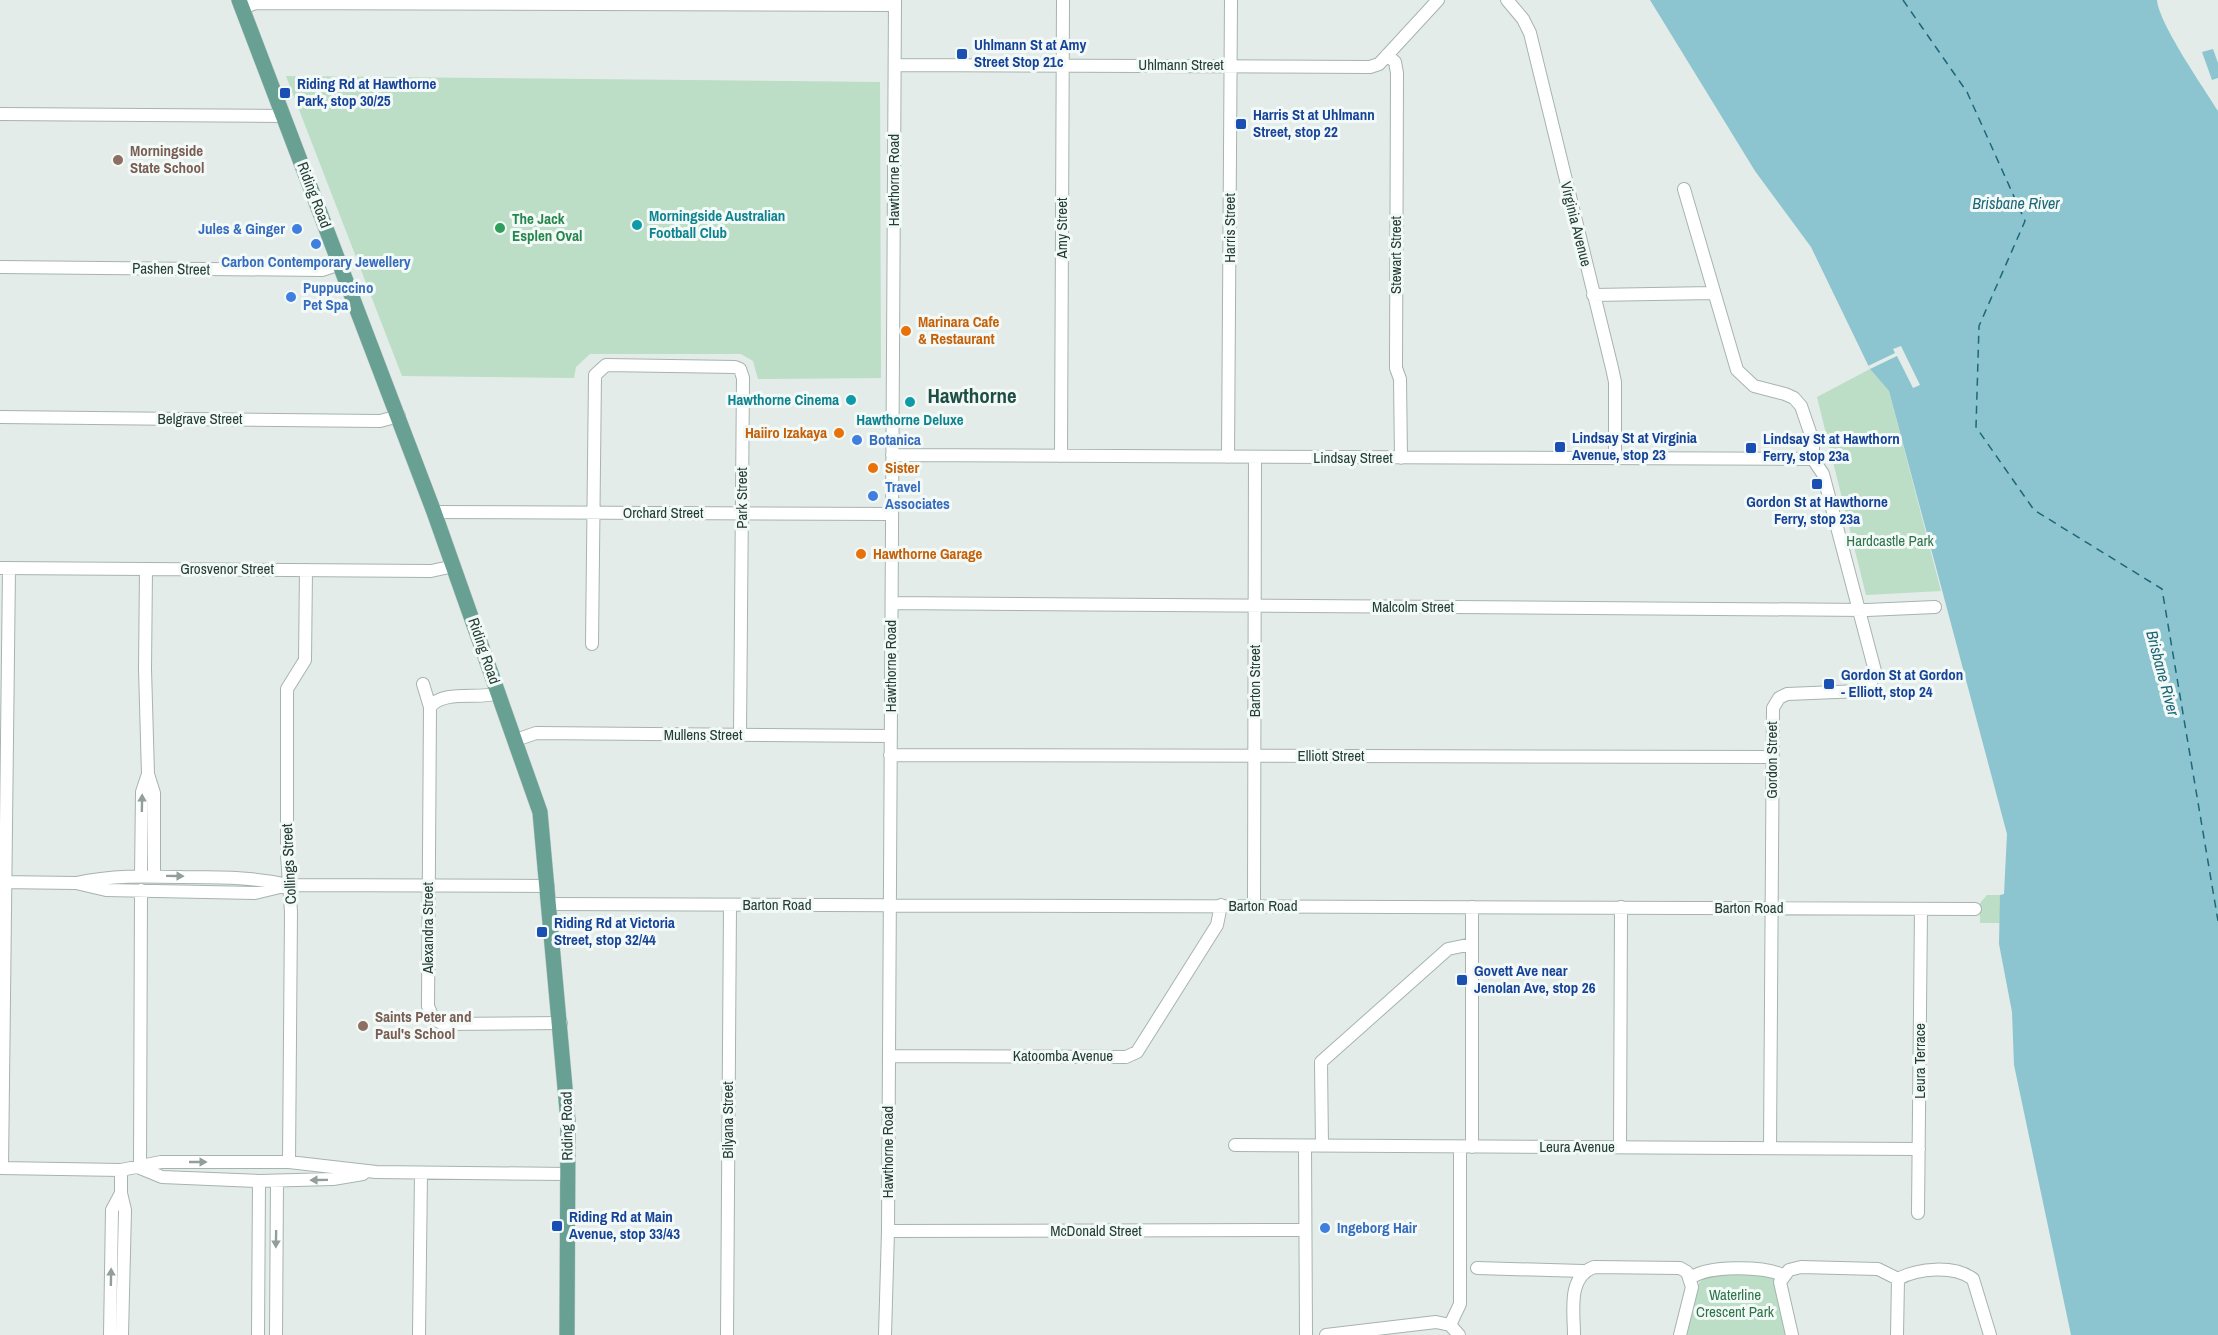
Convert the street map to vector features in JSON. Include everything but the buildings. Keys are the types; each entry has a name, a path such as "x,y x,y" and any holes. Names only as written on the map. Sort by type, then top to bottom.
{"main road":[{"name":"Riding Road","path":"240,4 435,512 540,812 561,1023 568,1121 567,1335"}],"street":[{"name":"Amy Street","path":"1061,456 1063,0"},
{"name":"Harris Street","path":"1228,457 1231,0"},
{"name":"Uhlmann Street","path":"895,65 1370,67 1379,64 1438,0"},
{"name":"Virginia Avenue","path":"1507,0 1523,19 1530,33 1615,382 1615,457"},
{"path":"240,4 895,3"},
{"name":"Hawthorne Road","path":"886,1334 895,3"},
{"name":"Stewart Street","path":"1387,55 1395,62 1397,73 1396,368 1400,379 1401,458"},
{"path":"0,114 284,116"},
{"path":"1593,295 1713,293 1684,189"},
{"name":"Pashen Street","path":"0,267 322,270 340,264"},
{"name":"Gordon Street","path":"1713,293 1737,370 1754,386 1794,398 1801,406 1813,441 1813,459 1823,474 1874,666 1871,683 1857,692 1787,694 1779,698 1772,714 1770,1148"},
{"name":"Park Street","path":"592,513 593,381 598,370 606,365 735,367 740,369 742,378 740,735"},
{"name":"Belgrave Street","path":"0,417 380,421 399,416"},
{"name":"Lindsay Street","path":"892,455 1813,459"},
{"name":"Barton Street","path":"1254,906 1255,457"},
{"name":"Orchard Street","path":"435,512 892,514"},
{"path":"592,513 592,644"},
{"name":"Grosvenor Street","path":"4,568 431,571 454,566"},
{"path":"4,568 1,1168 121,1170 161,1162 289,1162 376,1172 568,1174"},
{"path":"146,569 148,774 154,792 147,876"},
{"name":"Collings Street","path":"289,1162 291,912 288,885 287,689 304,660 306,570"},
{"name":"Malcolm Street","path":"892,603 1935,608"},
{"name":"Alexandra Street","path":"423,684 430,707 428,1006 433,1018 443,1024 561,1023"},
{"path":"430,707 435,700 443,698 486,697 499,693"},
{"name":"Mullens Street","path":"516,740 536,734 891,736"},
{"name":"Elliott Street","path":"890,755 1771,757"},
{"path":"76,883 108,876 147,876 255,878 288,885 548,886"},
{"path":"2,882 76,883 106,890 255,893 288,885"},
{"path":"140,1168 141,890"},
{"name":"Barton Road","path":"550,904 1975,909"},
{"name":"Bilyana Street","path":"727,1335 730,905"},
{"name":"Katoomba Avenue","path":"889,1056 1126,1057 1137,1052 1217,925 1221,905"},
{"path":"1450,1324 1460,1304 1472,907"},
{"path":"1620,1147 1621,907"},
{"name":"Leura Terrace","path":"1918,1214 1921,909"},
{"path":"1322,1146 1321,1062 1448,949 1472,944"},
{"name":"Leura Avenue","path":"1235,1145 1919,1149"},
{"path":"1305,1146 1306,1335"},
{"path":"140,1168 162,1177 259,1181 333,1179 376,1172"},
{"path":"121,1170 121,1193 125,1210 122,1335"},
{"path":"419,1335 421,1173"},
{"path":"258,1335 259,1181"},
{"path":"276,1335 277,1181"},
{"path":"110,1335 112,1210 121,1193"},
{"name":"McDonald Street","path":"888,1231 1305,1230"},
{"path":"1477,1268 1583,1271 1594,1267 1680,1268 1687,1272 1692,1287 1680,1335"},
{"path":"1792,1335 1779,1288 1782,1275 1789,1270 1801,1268 1878,1269 1898,1279 1917,1272 1953,1271 1966,1274 1973,1279 1990,1335"},
{"path":"1690,1278 1706,1270 1767,1270 1782,1275"},
{"path":"1574,1335 1574,1293 1583,1271"},
{"path":"1897,1335 1898,1279"},
{"path":"1326,1335 1436,1322 1450,1324 1459,1335"}],"green space":[{"path":"286,76 880,82 881,378 758,379 753,361 741,354 590,354 576,367 574,378 402,376"},
{"name":"Hardcastle Park","path":"1870,369 1889,391 1941,591 1866,595 1817,397"},
{"path":"1987,895 2000,895 2000,923 1980,923 1980,903"},
{"name":"Waterline Crescent Park","path":"1707,1273 1769,1273 1774,1280 1786,1335 1684,1335 1697,1286"}],"water":[{"name":"Brisbane River","path":"1650,0 2157,0 2173,40 2218,111 2218,1335 2071,1335 2014,1065 2012,1012 1999,944 2000,895 2004,894 2007,834 1889,391 1870,369 1811,247 1755,171"},
{"path":"2213,49 2218,63 2218,78 2212,80 2202,52"}],"pier":[{"path":"1901,346 1920,385 1913,388 1897,356 1870,369 1868,366 1895,353 1893,349"}],"ferry route":[{"path":"1903,0 1967,92 2025,221 1979,326 1976,427 2034,510 2162,589 2218,921"}],"place":[{"name":"Uhlmann St at Amy Street Stop 21c","path":"962,54"},
{"name":"Riding Rd at Hawthorne Park, stop 30/25","path":"285,93"},
{"name":"Harris St at Uhlmann Street, stop 22","path":"1241,124"},
{"name":"Morningside State School","path":"118,160"},
{"name":"Morningside Australian Football Club","path":"637,225"},
{"name":"The Jack Esplen Oval","path":"500,228"},
{"name":"Jules & Ginger","path":"297,229"},
{"name":"Carbon Contemporary Jewellery","path":"316,244"},
{"name":"Puppuccino Pet Spa","path":"291,297"},
{"name":"Marinara Cafe & Restaurant","path":"906,331"},
{"name":"Hawthorne Cinema","path":"851,400"},
{"name":"Hawthorne Deluxe","path":"910,402"},
{"name":"Haiiro Izakaya","path":"839,433"},
{"name":"Botanica","path":"857,440"},
{"name":"Lindsay St at Virginia Avenue, stop 23","path":"1560,447"},
{"name":"Lindsay St at Hawthorn Ferry, stop 23a","path":"1751,448"},
{"name":"Sister","path":"873,468"},
{"name":"Gordon St at Hawthorne Ferry, stop 23a","path":"1817,484"},
{"name":"Travel Associates","path":"873,496"},
{"name":"Hawthorne Garage","path":"861,554"},
{"name":"Gordon St at Gordon - Elliott, stop 24","path":"1829,684"},
{"name":"Riding Rd at Victoria Street, stop 32/44","path":"542,932"},
{"name":"Govett Ave near Jenolan Ave, stop 26","path":"1462,980"},
{"name":"Saints Peter and Paul's School","path":"363,1026"},
{"name":"Riding Rd at Main Avenue, stop 33/43","path":"557,1226"},
{"name":"Ingeborg Hair","path":"1325,1228"}],"district":[{"name":"Hawthorne","path":"972,396"}]}
